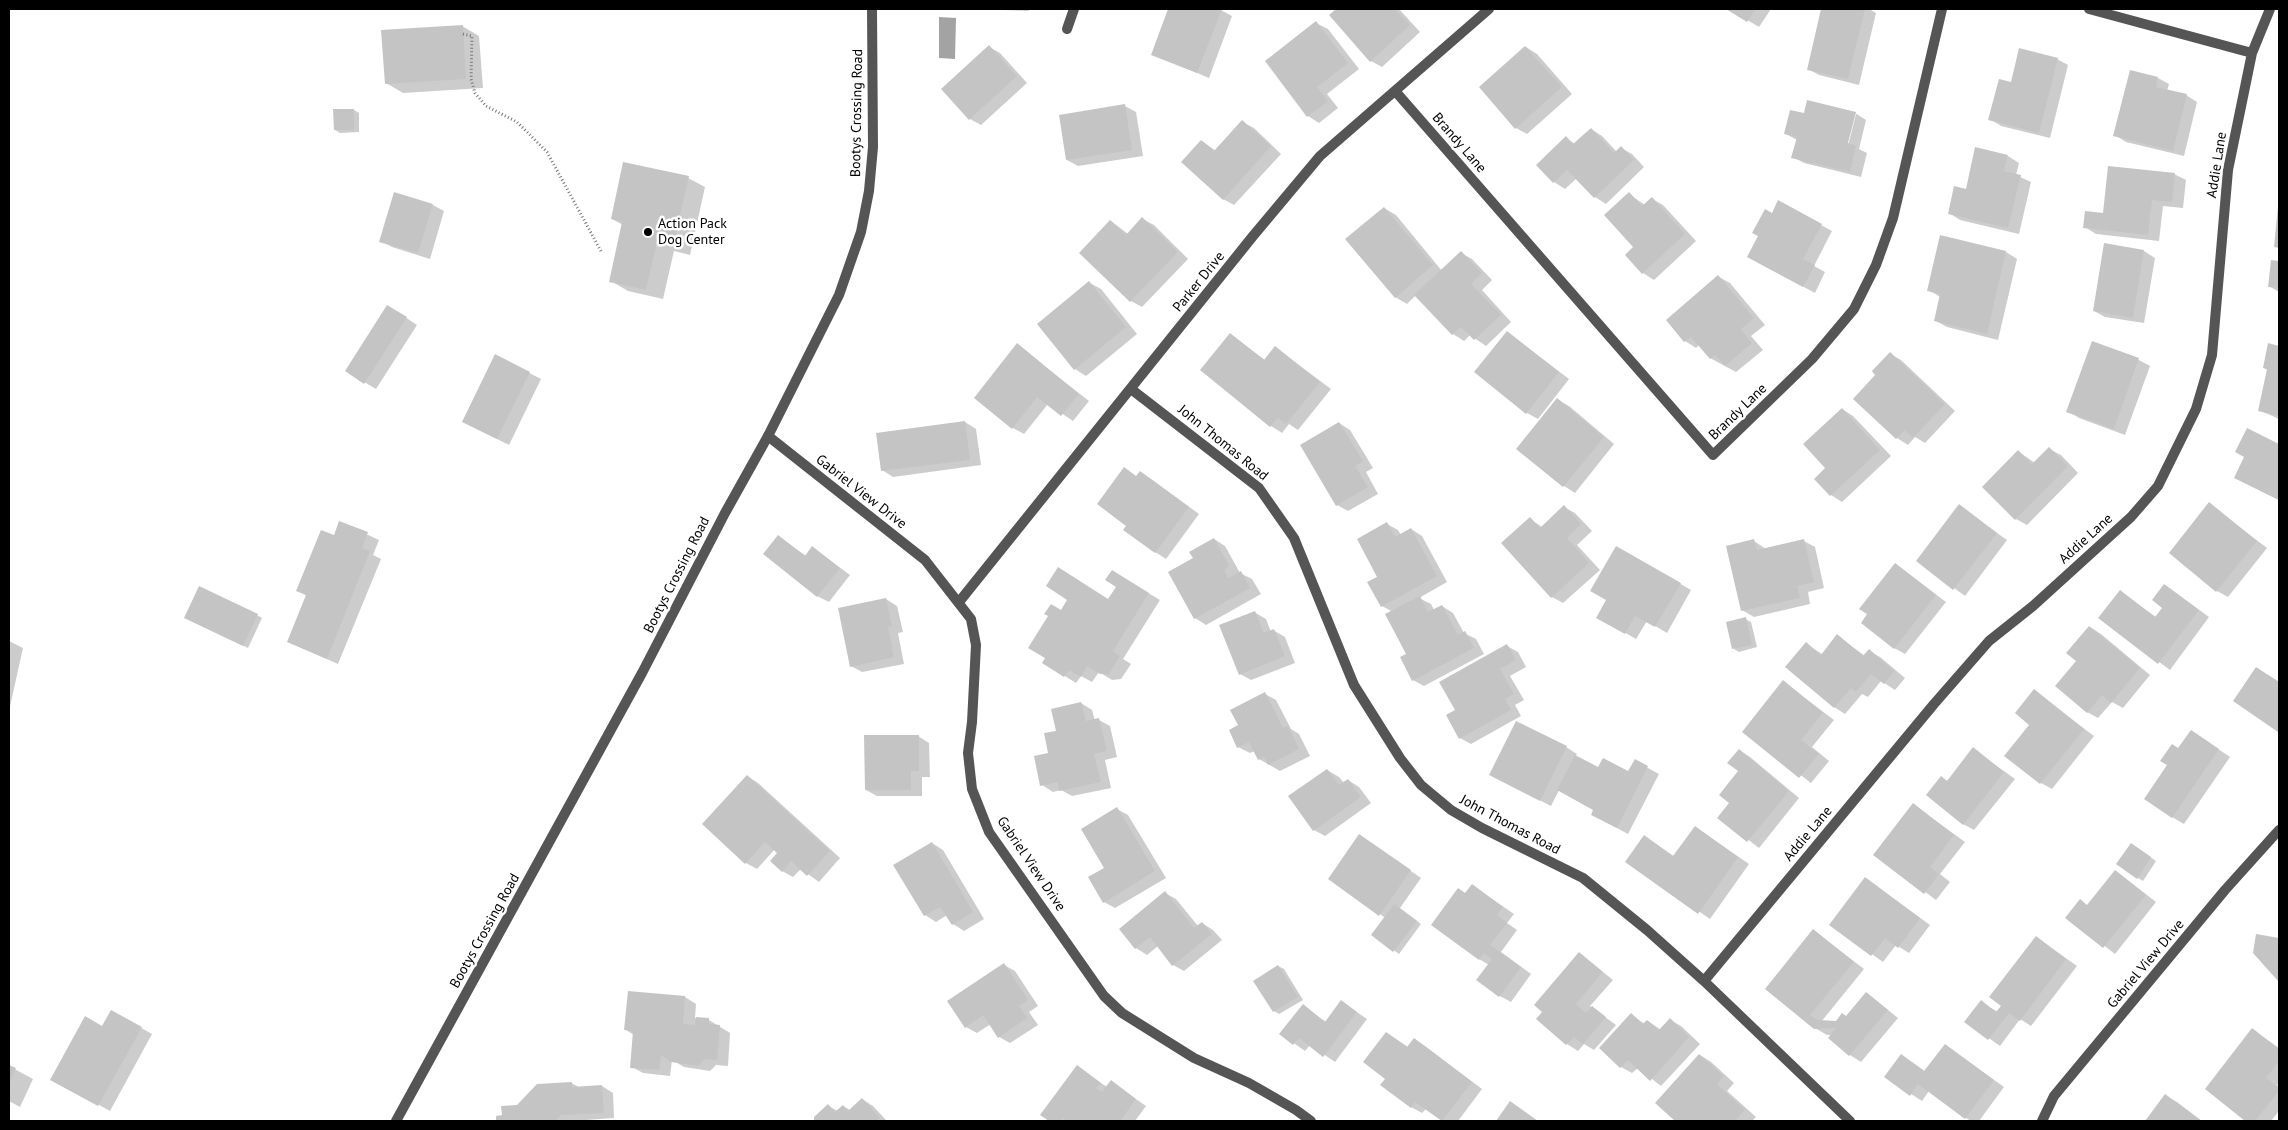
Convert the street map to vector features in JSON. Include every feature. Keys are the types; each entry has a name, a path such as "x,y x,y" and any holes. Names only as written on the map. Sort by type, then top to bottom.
{"street":[{"name":"Bootys Crossing Road","path":"396,1121 642,673 725,513 768,436 839,295 861,232 869,191 873,147 872,9"},
{"path":"1067,29 1074,9"},
{"name":"Parker Drive","path":"960,602 1253,236 1320,156 1396,92 1489,9"},
{"name":"Brandy Lane","path":"1396,92 1713,455 1812,359 1858,300 1876,265 1893,218 1942,9"},
{"path":"2089,9 2252,53"},
{"name":"Addie Lane","path":"1704,981 1928,711 1989,641 2033,606 2109,538 2131,517 2158,486 2196,409 2212,355 2228,170 2252,53 2270,9"},
{"name":"John Thomas Road","path":"1131,389 1259,488 1294,538 1354,685 1400,758 1422,786 1451,810 1482,828 1582,878 1647,930 1704,981 1850,1121"},
{"name":"Gabriel View Drive","path":"768,436 925,560 960,602 971,619 976,645 972,722 968,753 972,789 989,832 1104,996 1122,1014 1194,1058 1249,1083 1296,1110 1311,1121"},
{"name":"Gabriel View Drive","path":"2042,1121 2054,1096 2225,890 2279,830"}],"path":[{"path":"463,34 472,36 471,79 475,93 486,106 517,122 547,152 602,253"}],"shaded area":[{"path":"939,17 956,18 955,59 939,58"}],"building":[{"path":"1168,9 1222,9 1197,73 1151,55"},
{"path":"1336,9 1395,9 1410,25 1370,62 1329,15"},
{"path":"1726,9 1756,9 1747,22"},
{"path":"1821,9 1865,9 1848,79 1807,70"},
{"path":"1316,21 1348,63 1317,87 1328,101 1307,117 1265,61"},
{"path":"463,25 466,79 385,84 381,30"},
{"path":"989,45 1017,76 969,120 941,89"},
{"path":"1525,46 1562,87 1515,129 1479,87"},
{"path":"2019,48 2058,58 2039,133 1988,120 1999,79 2011,82"},
{"path":"2130,70 2158,77 2156,87 2187,94 2173,151 2113,136"},
{"path":"1807,100 1856,112 1848,143 1856,146 1850,172 1791,158 1797,137 1784,134 1790,110 1804,113"},
{"path":"1125,104 1132,150 1066,160 1059,115"},
{"path":"333,109 354,109 354,130 334,130"},
{"path":"1242,120 1271,146 1223,200 1181,162 1201,140 1214,151"},
{"path":"1591,128 1614,153 1621,146 1634,160 1594,198 1567,170 1553,183 1536,165 1566,136 1573,144"},
{"path":"1975,147 2008,155 2004,171 2021,175 2008,228 1948,214 1954,186 1966,189"},
{"name":"Action Pack Dog Center","path":"623,162 689,176 673,246 657,242 646,290 609,282 622,222 611,219"},
{"path":"2108,166 2175,173 2172,202 2152,200 2148,235 2083,228 2085,211 2103,213"},
{"path":"394,192 433,204 418,253 379,242"},
{"path":"1629,192 1642,206 1652,197 1685,234 1642,274 1625,255 1633,247 1604,215"},
{"path":"1778,200 1822,224 1803,259 1815,265 1803,287 1747,257 1758,236 1752,233 1765,209 1772,213"},
{"path":"1384,207 1433,265 1395,298 1345,239"},
{"path":"2279,207 2279,248 2274,247"},
{"path":"1142,217 1178,252 1130,302 1079,253 1110,220 1126,235"},
{"path":"1940,235 2006,251 1987,334 1934,321 1940,294 1927,291"},
{"path":"2104,243 2144,250 2133,318 2093,311"},
{"path":"1461,251 1482,273 1471,284 1501,315 1474,340 1461,327 1452,335 1414,295"},
{"path":"2271,260 2279,261 2279,288 2268,287"},
{"path":"1718,275 1754,318 1741,329 1752,343 1725,366 1715,355 1710,359 1691,337 1684,342 1666,320"},
{"path":"1089,281 1126,327 1074,370 1037,324"},
{"path":"387,305 407,317 364,384 345,371"},
{"path":"1507,331 1559,372 1526,414 1474,372"},
{"path":"1230,333 1264,360 1275,346 1320,382 1286,424 1278,418 1270,427 1200,370"},
{"path":"2092,341 2139,358 2114,429 2066,412"},
{"path":"1017,343 1079,394 1061,416 1037,397 1012,429 974,398"},
{"path":"2268,343 2279,346 2279,416 2258,411 2267,369 2263,368"},
{"path":"1890,352 1945,404 1913,438 1905,430 1896,439 1853,399 1875,375 1872,371"},
{"path":"495,354 530,372 497,439 462,422"},
{"path":"1557,398 1604,437 1563,487 1516,449"},
{"path":"1842,408 1880,450 1830,496 1814,479 1825,468 1803,444"},
{"path":"965,421 970,460 881,471 876,433"},
{"path":"1339,422 1363,461 1355,466 1368,487 1336,506 1300,445"},
{"path":"2247,428 2279,444 2279,500 2234,478 2244,457 2235,452"},
{"path":"2049,447 2068,466 2015,520 1982,487 2018,450 2032,464"},
{"path":"1124,467 1136,476 1140,471 1189,507 1155,553 1123,530 1126,526 1097,504"},
{"path":"2209,502 2257,541 2216,592 2169,553"},
{"path":"1959,504 1997,533 1953,590 1916,561"},
{"path":"1564,505 1581,524 1567,538 1589,563 1551,598 1501,543 1530,517 1540,528"},
{"path":"339,521 368,532 362,548 370,551 327,659 287,642 306,595 296,591 321,530 334,535"},
{"path":"1387,522 1395,537 1411,528 1437,576 1381,607 1367,582 1377,577 1357,539"},
{"path":"778,535 805,556 812,546 840,568 817,597 763,554"},
{"path":"1214,538 1229,566 1224,570 1228,578 1241,571 1250,588 1194,619 1168,572 1193,558 1189,552"},
{"path":"1754,539 1757,550 1804,539 1814,582 1797,586 1800,598 1741,611 1726,546"},
{"path":"1616,546 1681,583 1655,627 1635,616 1625,634 1596,618 1606,600 1590,591"},
{"path":"1895,563 1936,595 1894,649 1861,623 1867,614 1859,609"},
{"path":"1058,567 1108,599 1116,587 1105,580 1112,570 1149,593 1113,651 1120,656 1109,674 1100,674 1087,666 1081,677 1069,670 1064,677 1042,663 1045,658 1028,648 1048,616 1044,614 1051,604 1061,610 1067,600 1046,586"},
{"path":"2164,584 2199,610 2158,664 2098,618 2120,590 2155,617 2162,608 2152,600"},
{"path":"199,586 258,614 243,646 184,618"},
{"path":"1420,596 1428,612 1442,605 1458,635 1465,631 1474,648 1412,681 1400,657 1406,654 1385,614"},
{"path":"886,598 892,626 888,627 894,657 850,667 838,608"},
{"path":"1255,611 1264,633 1274,629 1285,656 1239,675 1219,625"},
{"path":"1746,617 1752,645 1732,649 1726,622"},
{"path":"2089,626 2140,668 2111,703 2102,695 2087,713 2055,686 2076,661 2066,653"},
{"path":"1837,634 1863,656 1869,649 1894,671 1884,684 1871,674 1856,692 1851,688 1834,708 1785,667 1806,642 1821,655"},
{"path":"1507,644 1516,660 1500,669 1514,694 1505,699 1511,710 1459,739 1446,715 1455,710 1439,682"},
{"path":"2256,667 2279,682 2278,732 2233,701"},
{"path":"1783,680 1823,713 1801,740 1819,754 1799,778 1742,732"},
{"path":"2034,689 2084,729 2040,784 2004,756 2029,725 2015,713"},
{"path":"1265,692 1283,728 1288,726 1299,749 1268,765 1264,757 1258,760 1249,742 1237,748 1229,730 1238,725 1230,710"},
{"path":"1081,702 1086,721 1099,718 1107,751 1094,754 1101,782 1059,791 1058,782 1040,786 1034,756 1048,753 1044,733 1056,731 1051,709"},
{"path":"1516,721 1567,746 1540,801 1489,775"},
{"path":"2191,730 2219,749 2172,818 2144,799 2167,765 2160,761 2172,744 2178,748"},
{"path":"864,735 919,735 919,771 911,771 911,790 865,790"},
{"path":"1973,747 2004,772 1963,825 1926,795 1941,776 1947,781"},
{"path":"1739,749 1789,791 1747,842 1717,818 1729,803 1719,795 1738,771 1727,763"},
{"path":"1575,755 1598,767 1603,758 1628,771 1635,759 1648,766 1617,828 1591,815 1593,810 1557,790"},
{"path":"1327,769 1339,785 1348,779 1361,797 1313,831 1288,796"},
{"path":"747,775 830,851 807,876 791,861 782,872 770,861 777,853 765,842 745,864 702,824"},
{"path":"1913,803 1954,835 1930,867 1939,874 1924,894 1873,855"},
{"path":"1117,807 1155,871 1103,903 1088,877 1104,868 1081,829"},
{"path":"1695,826 1738,857 1698,914 1625,862 1644,835 1673,856"},
{"path":"1359,834 1411,870 1379,916 1328,879"},
{"path":"932,842 973,912 952,925 940,907 924,916 893,865"},
{"path":"2131,843 2151,857 2137,879 2116,864"},
{"path":"2115,870 2146,895 2103,948 2065,918 2080,899 2087,905"},
{"path":"1865,877 1920,918 1898,948 1885,938 1871,956 1829,925"},
{"path":"1472,884 1503,907 1497,915 1507,923 1490,945 1521,967 1499,997 1476,980 1492,959 1484,953 1479,960 1431,925 1458,888 1465,893"},
{"path":"1165,891 1194,928 1202,922 1212,934 1172,966 1150,937 1135,949 1119,929"},
{"path":"1394,904 1417,921 1393,952 1371,935"},
{"path":"1813,929 1854,962 1810,1015 1818,1020 1836,1021 1842,1013 1846,1016 1866,992 1888,1010 1849,1056 1828,1038 1836,1028 1814,1029 1765,989"},
{"path":"2256,934 2279,938 2279,982 2253,953"},
{"path":"2036,936 2066,959 2020,1021 2009,1013 1988,1040 1964,1022 1981,1000 1996,1012 2001,1006 1989,997"},
{"path":"1579,952 1603,972 1576,1004 1586,1013 1592,1006 1606,1017 1583,1044 1574,1037 1566,1045 1536,1019 1542,1012 1534,1005"},
{"path":"1004,963 1028,1000 1019,1006 1027,1018 998,1038 983,1015 965,1028 947,1001"},
{"path":"1278,965 1298,997 1273,1012 1253,981"},
{"path":"628,991 685,996 683,1024 695,1025 696,1017 709,1018 709,1024 720,1025 717,1060 704,1059 698,1066 671,1062 661,1055 659,1070 630,1068 633,1031 624,1030"},
{"path":"1341,1000 1357,1012 1323,1057 1299,1038 1293,1045 1279,1034 1303,1004 1325,1022"},
{"path":"111,1010 142,1027 98,1106 50,1080 85,1016 102,1026"},
{"path":"1631,1013 1643,1024 1647,1020 1659,1030 1670,1018 1689,1037 1650,1081 1628,1060 1620,1068 1599,1048"},
{"path":"2252,1028 2279,1049 2279,1061 2266,1078 2279,1088 2279,1091 2255,1121 2245,1121 2205,1089"},
{"path":"1386,1032 1407,1047 1414,1038 1472,1082 1442,1121 1415,1102 1411,1108 1380,1085 1385,1079 1363,1062"},
{"path":"1945,1044 1994,1080 1965,1119 1918,1084 1910,1096 1884,1077 1901,1054 1924,1071"},
{"path":"1699,1054 1724,1076 1717,1084 1745,1110 1735,1121 1675,1121 1655,1103"},
{"path":"9,1065 16,1068 9,1084"},
{"path":"1077,1065 1101,1083 1096,1088 1102,1092 1111,1080 1136,1099 1120,1121 1067,1121 1063,1118 1061,1121 1049,1121 1040,1115"},
{"path":"572,1082 572,1087 602,1085 604,1113 561,1115 556,1121 496,1121 496,1116 502,1115 501,1106 517,1105 537,1084"},
{"path":"2165,1094 2200,1120 2200,1121 2145,1121"},
{"path":"862,1098 880,1118 876,1121 814,1121 814,1117 828,1104 835,1112 843,1105 848,1111"},
{"path":"1510,1101 1538,1121 1496,1121"}],"place":[{"name":"Action Pack Dog Center","path":"648,232"}]}
